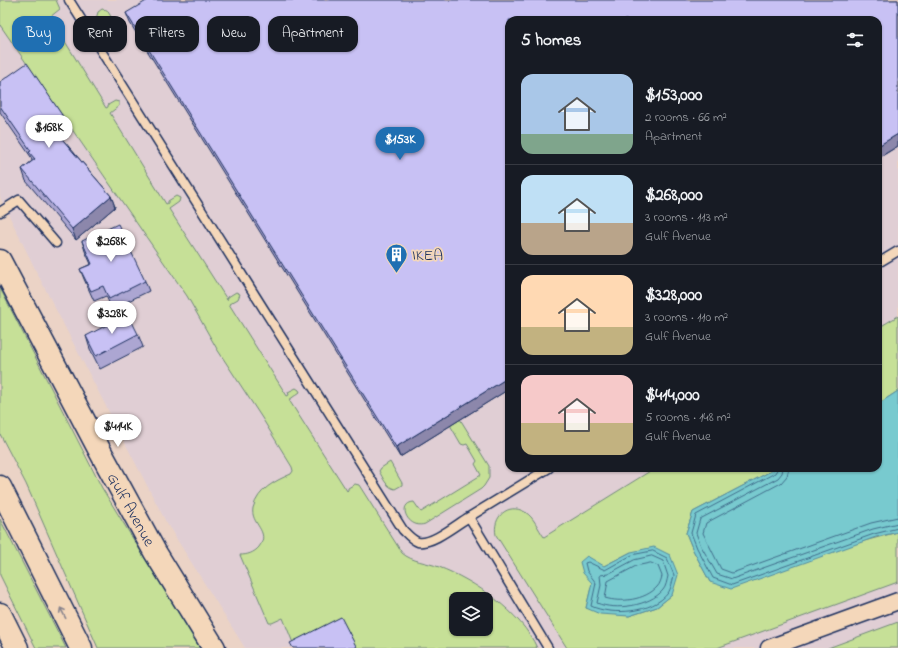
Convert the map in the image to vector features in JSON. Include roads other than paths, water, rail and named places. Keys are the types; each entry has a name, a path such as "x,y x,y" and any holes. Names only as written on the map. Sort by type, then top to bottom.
{"main road":[{"name":"Gulf Avenue","path":"0,261 155,552 214,648"},
{"path":"0,487 81,648"},
{"path":"0,614 17,648"}],"street":[{"path":"769,648 898,601"}],"lane":[{"path":"69,0 403,530 413,540 417,542 426,542 435,538 542,472"},
{"path":"0,212 19,200 56,243"},
{"path":"882,261 898,251"},
{"path":"469,517 548,648"}],"water":[{"path":"898,391 898,532 876,537 731,589 710,582 686,533 693,512 769,472 882,472 882,401"},
{"path":"654,547 670,555 678,575 672,595 657,607 629,616 600,614 586,608 592,583 583,573 580,562 587,556 604,566 631,552"}],"place":[{"name":"IKEA","path":"397,274"}]}
